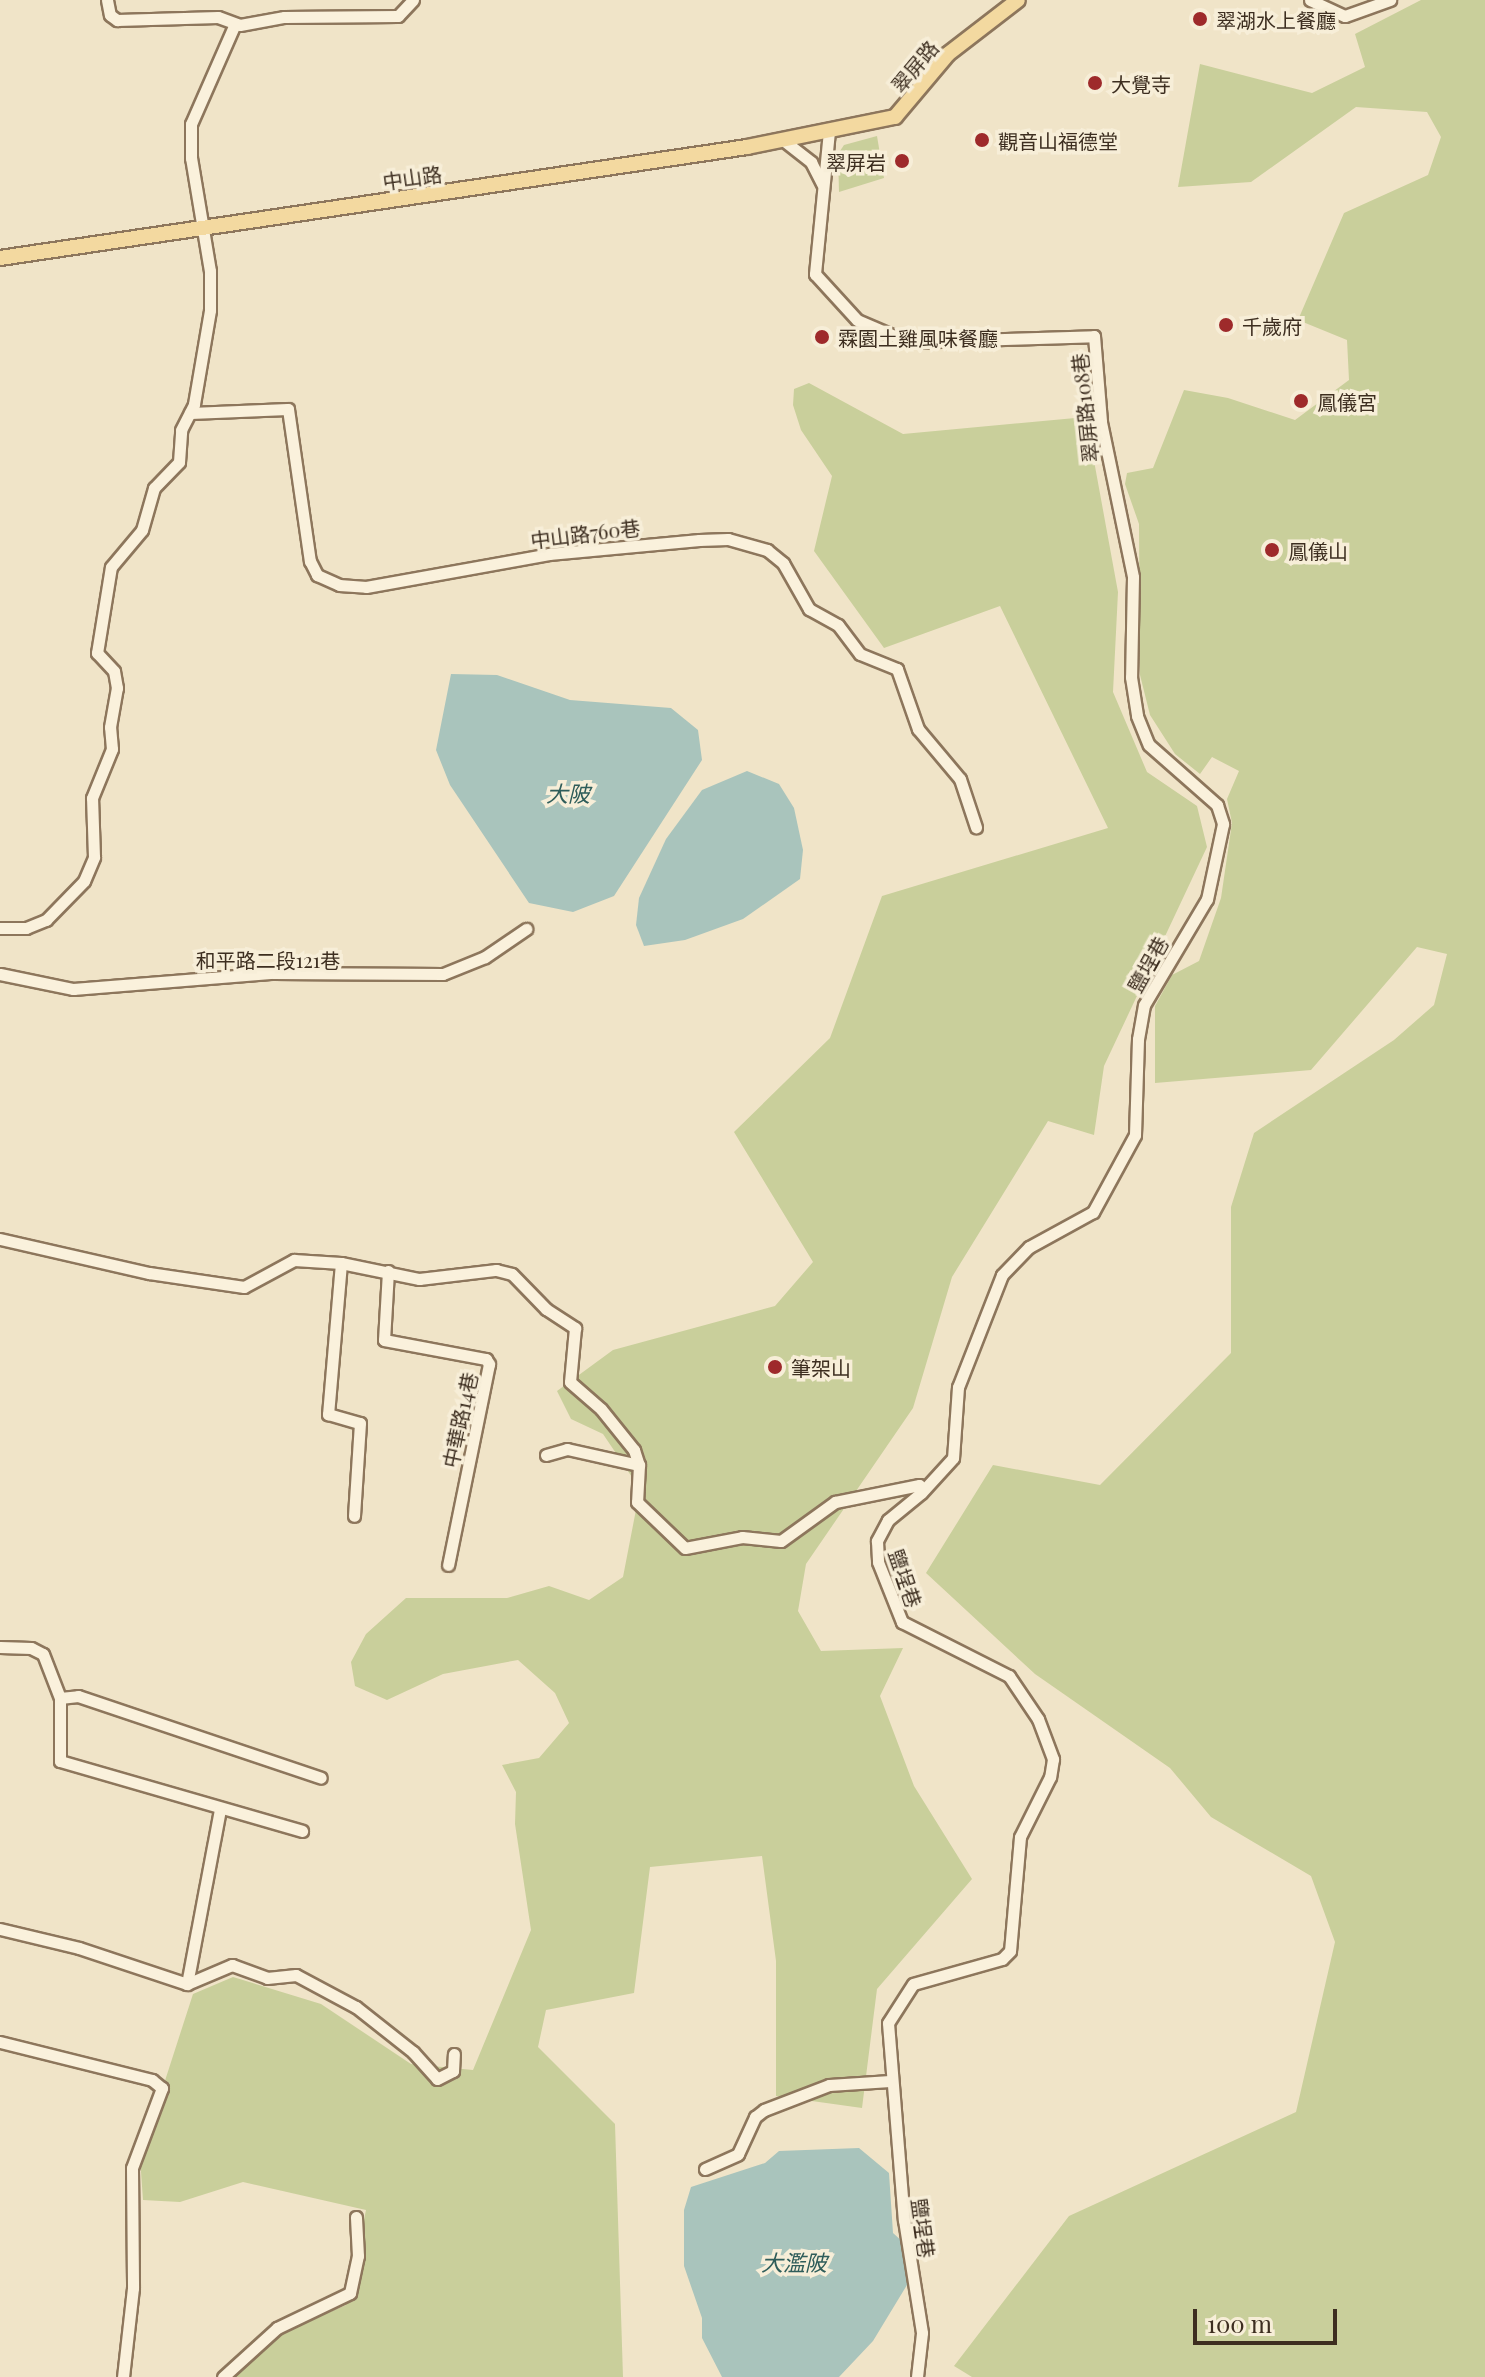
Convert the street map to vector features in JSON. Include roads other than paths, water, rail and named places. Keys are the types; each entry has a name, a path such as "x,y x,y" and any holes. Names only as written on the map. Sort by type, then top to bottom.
{"main road":[{"name":"翠屏路","path":"829,131 901,113 948,54 1018,0"},
{"name":"中山路","path":"0,258 829,131"}],"street":[{"path":"107,0 110,15 117,20 218,17 235,24 284,17 398,16 413,0"},
{"path":"1310,0 1345,16 1390,0"},
{"path":"0,928 26,928 46,920 84,881 94,857 92,798 112,749 110,727 117,688 114,671 97,653 111,567 142,530 154,488 179,462 181,430 190,413 210,310 191,124 235,24"},
{"name":"翠屏路108巷","path":"829,131 815,274 857,320 908,342 1094,336 1103,437 1128,532 1133,577 1131,677 1137,716 1149,745 1170,766"},
{"path":"783,140 811,162 823,188"},
{"name":"中山路760巷","path":"190,413 288,409 310,561 317,575 339,585 366,587 549,554 684,541 728,539 767,550 783,563 809,609 838,625 860,654 897,669 918,729 956,773 976,827"},
{"name":"鹽埕巷","path":"917,2377 922,2333 890,2081 888,2023 903,1994 926,1977 975,1968 1010,1951 1020,1837 1053,1769 1051,1749 1038,1719 1009,1676 984,1659 909,1628 898,1616 878,1562 877,1541 888,1520 921,1493 955,1452 958,1387 1002,1275 1029,1247 1087,1218 1135,1135 1138,1039 1144,1005 1207,899 1223,824 1217,805 1170,766"},
{"name":"和平路二段121巷","path":"0,974 73,989 273,973 443,974 485,957 526,929"},
{"path":"0,1239 149,1273 244,1287 294,1260 341,1263 419,1279 496,1270 512,1274 546,1309 575,1328 570,1382 619,1431 639,1465 637,1502 685,1548 742,1537 781,1541 835,1502 919,1485 921,1493"},
{"path":"341,1263 328,1414 360,1423 354,1516"},
{"name":"中華路14巷","path":"388,1271 384,1340 486,1359 489,1364 448,1565"},
{"path":"546,1455 567,1449 639,1465"},
{"path":"0,1647 39,1649 60,1698 60,1761 131,1778 220,1810 302,1831"},
{"path":"60,1698 78,1696 321,1778"},
{"path":"187,1984 220,1810"},
{"path":"0,1929 79,1948 187,1984 232,1965 267,1978 296,1975 356,2007 413,2052 437,2079 453,2071 454,2054"},
{"path":"0,2042 152,2080 162,2088 132,2168 133,2288 123,2377"},
{"path":"705,2169 738,2154 755,2117 764,2110 829,2085 890,2081"},
{"path":"223,2377 277,2328 350,2293 358,2256 356,2217"}],"water":[{"name":"大陂","path":"451,674 497,675 570,700 671,708 698,730 702,760 614,896 573,912 529,903 450,785 436,750"},
{"path":"747,771 779,784 794,808 803,850 800,879 743,919 685,940 644,946 636,925 639,898 666,839 702,790"},
{"name":"大濫陂","path":"859,2148 889,2173 893,2233 904,2243 910,2280 873,2341 839,2377 722,2377 702,2338 702,2318 684,2266 684,2210 691,2187 765,2163 779,2151"}],"place":[{"name":"翠湖水上餐廳","path":"1200,19"},
{"name":"大覺寺","path":"1095,83"},
{"name":"觀音山福德堂","path":"982,140"},
{"name":"翠屏岩","path":"902,161"},
{"name":"千歲府","path":"1226,325"},
{"name":"霖園土雞風味餐廳","path":"822,337"},
{"name":"鳳儀宮","path":"1301,401"},
{"name":"鳳儀山","path":"1272,550"},
{"name":"筆架山","path":"775,1367"}]}
